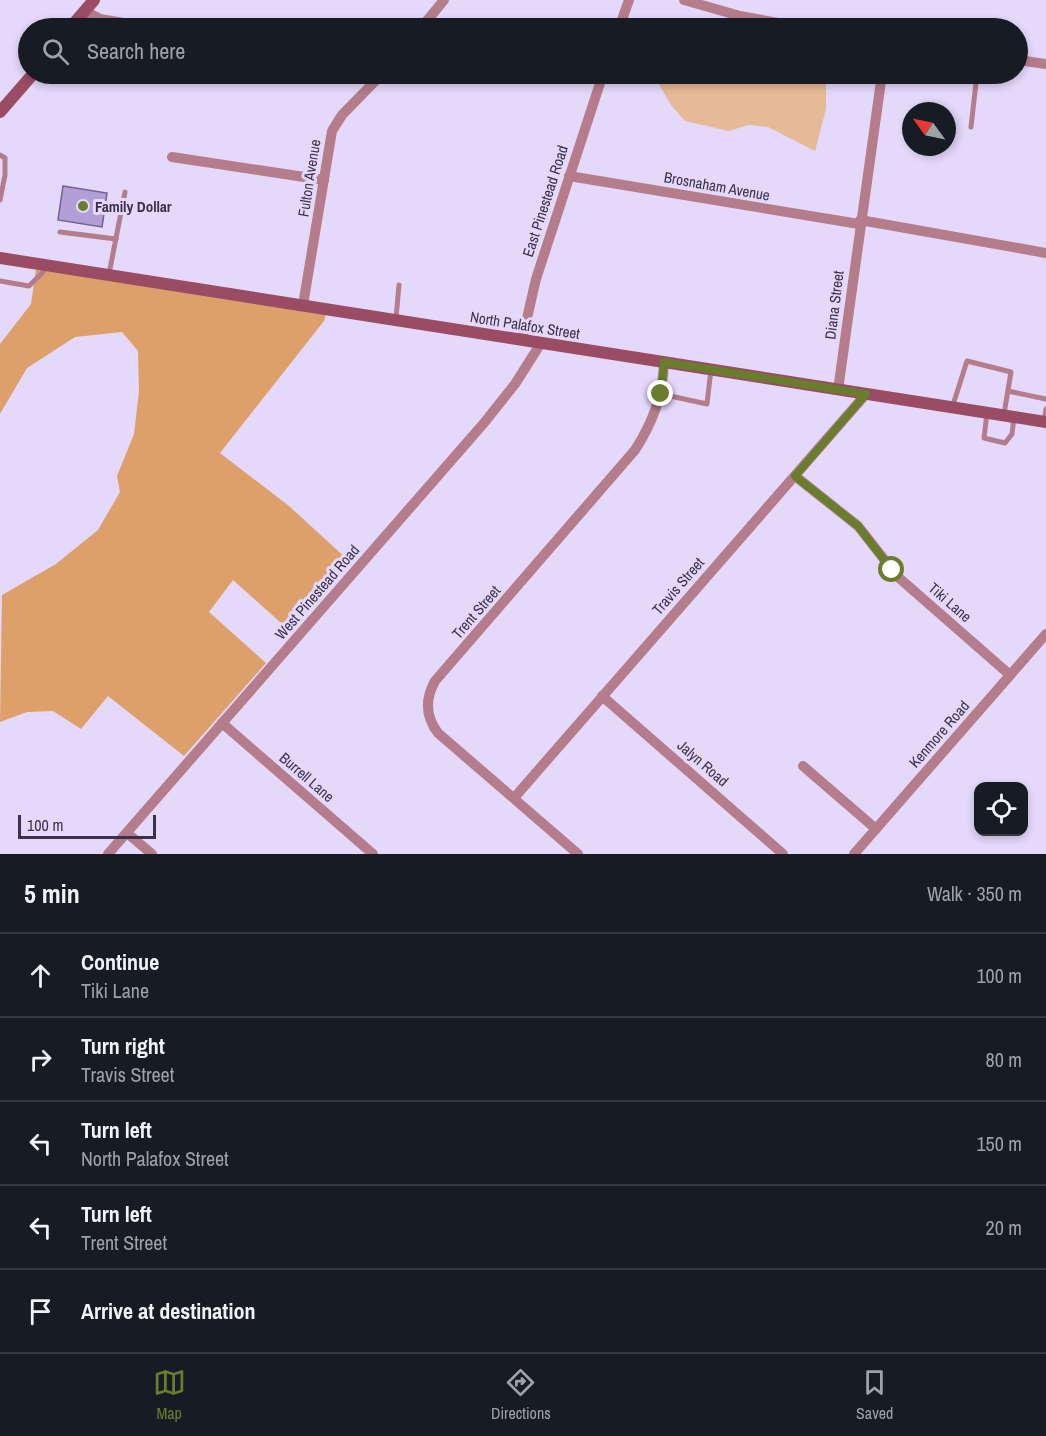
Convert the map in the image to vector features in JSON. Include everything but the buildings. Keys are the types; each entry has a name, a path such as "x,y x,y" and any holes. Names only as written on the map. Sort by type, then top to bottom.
{"main road":[{"path":"79,18 94,0"},
{"path":"0,112 24,84"},
{"name":"North Palafox Street","path":"0,258 1009,417 1045,416"}],"street":[{"path":"430,18 444,0"},
{"path":"623,18 629,0"},
{"path":"684,0 752,18"},
{"path":"85,11 98,18"},
{"path":"1028,62 1046,64"},
{"name":"Fulton Avenue","path":"303,305 332,131 342,115 372,84"},
{"name":"East Pinestead Road","path":"522,340 536,279 600,84"},
{"name":"Diana Street","path":"838,390 881,84"},
{"path":"172,157 324,180"},
{"name":"Brosnaham Avenue","path":"569,176 1046,253"},
{"name":"West Pinestead Road","path":"108,854 484,423 515,384 541,343"},
{"name":"Trent Street","path":"578,854 434,728 427,708 430,690 635,450 651,423 661,394 664,362"},
{"name":"Travis Street","path":"514,798 866,394"},
{"name":"Tiki Lane","path":"795,476 858,526 898,577 1010,675"},
{"name":"Kenmore Road","path":"854,854 1045,638"},
{"name":"Jalyn Road","path":"602,696 783,854"},
{"name":"Burrell Lane","path":"222,723 373,854"},
{"path":"803,766 876,829"},
{"path":"127,832 152,854"}],"lane":[{"path":"971,127 976,84"},
{"path":"0,155 5,158 6,167 0,200"},
{"path":"109,275 125,192"},
{"path":"60,232 116,239"},
{"path":"0,281 29,286 43,272 44,265"},
{"path":"396,320 399,285"},
{"path":"952,408 967,361 1011,372 1008,391 1012,434 1005,443 992,442 984,438 987,413"},
{"path":"661,394 706,404 711,369"},
{"path":"1008,391 1046,399"}],"shaded area":[{"path":"659,84 826,84 826,109 815,151 768,127 748,125 729,131 685,121 671,105"},
{"path":"36,269 326,314 324,321 220,453 289,506 348,560 290,631 233,580 209,612 266,663 184,756 108,696 81,729 53,711 27,712 0,722 2,595 56,564 98,530 120,492 117,476 134,434 139,391 138,351 122,332 75,337 27,368 0,414 0,344 31,304"}],"place":[{"name":"Family Dollar","path":"83,206"}],"route":[{"path":"661,394 664,362 866,394 795,476 858,526 892,570"}]}
